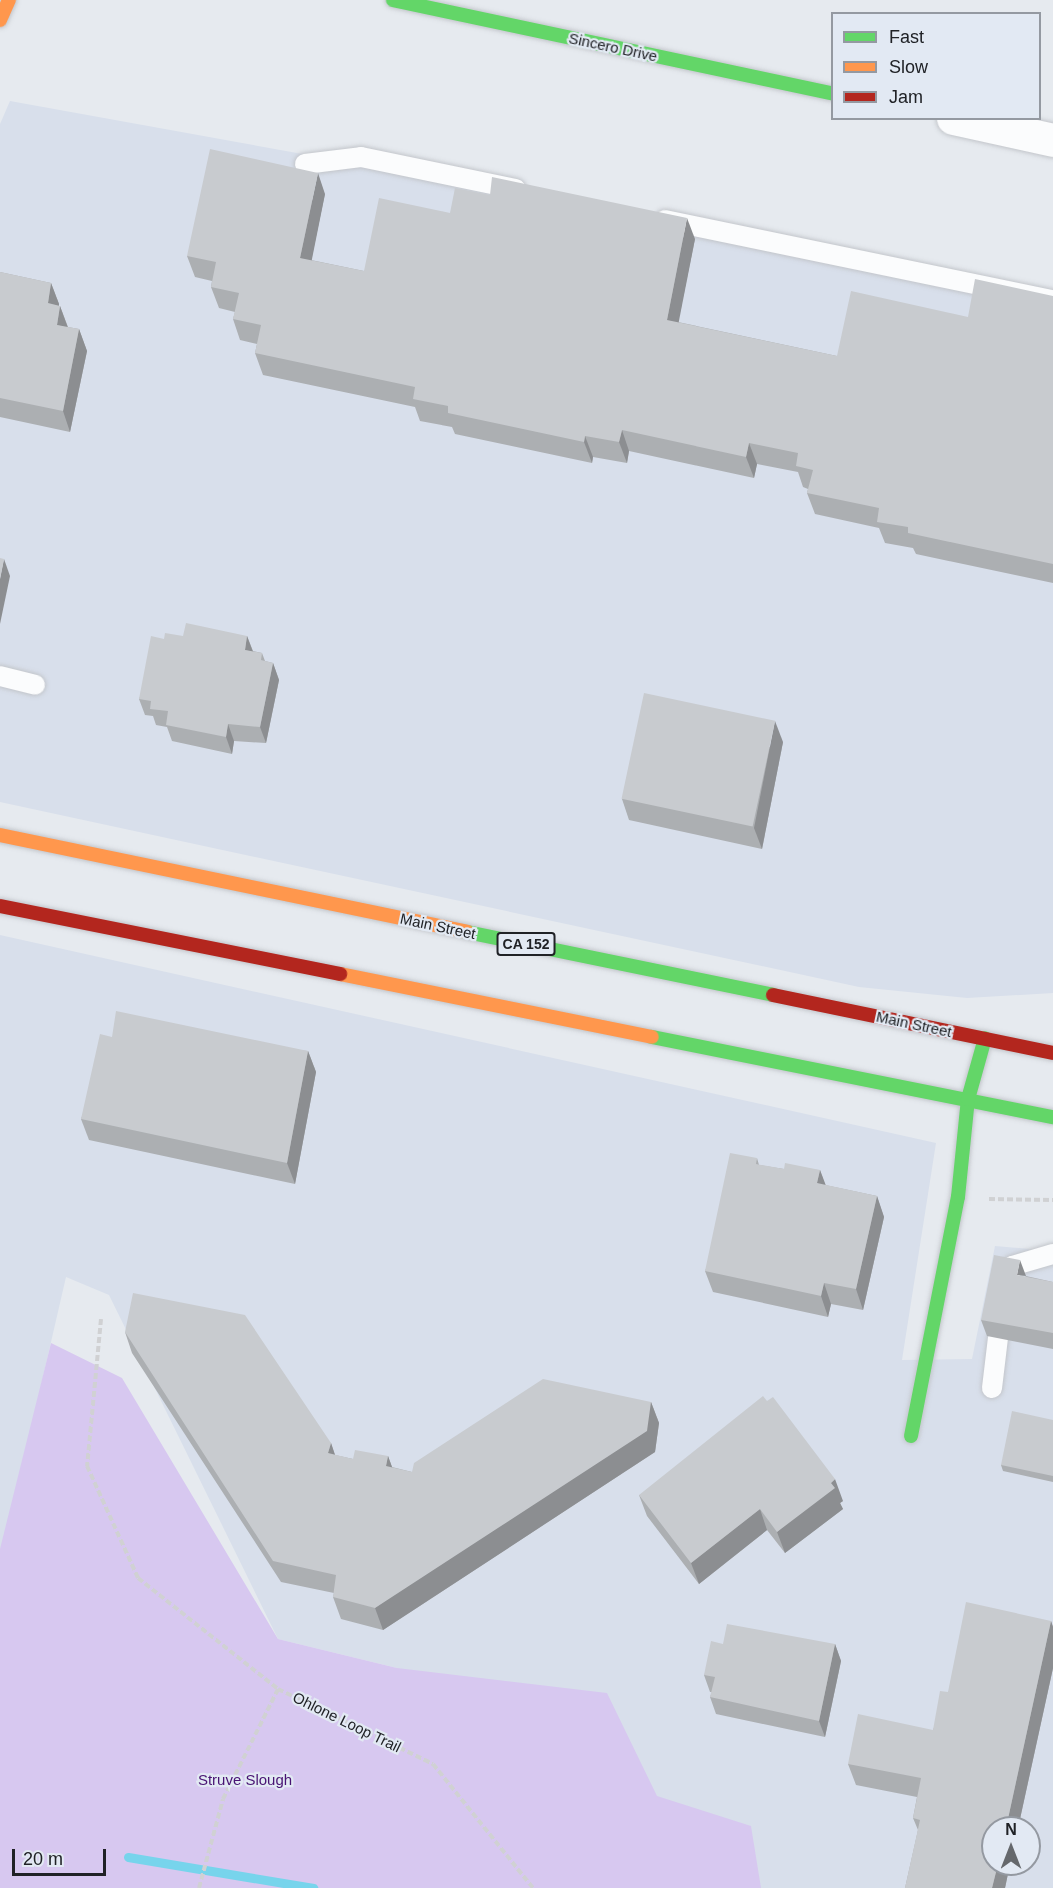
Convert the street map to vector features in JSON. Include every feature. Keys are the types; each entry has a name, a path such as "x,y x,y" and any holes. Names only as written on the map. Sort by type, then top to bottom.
{"main road":[{"path":"0,20 9,0"},
{"name":"Sincero Drive","path":"411,2 831,93"},
{"name":"Main Street","path":"0,835 1053,1053"},
{"path":"0,906 1053,1117"},
{"path":"911,1436 958,1197 968,1100 985,1038"}],"street":[{"path":"962,120 1053,140"}],"lane":[{"path":"306,164 361,157 537,194"},
{"path":"642,216 1053,300"},
{"path":"0,676 35,685"},
{"path":"1010,1273 1012,1266 1053,1254"},
{"path":"992,1388 998,1338"}],"path":[{"path":"1020,1202 1053,1200"},
{"path":"101,1319 87,1466 138,1578 278,1689"},
{"name":"Ohlone Loop Trail","path":"199,1888 223,1799 278,1689 433,1764 533,1888"}],"shaded area":[{"path":"10,101 1053,290 1053,993 967,998 859,987 0,802 0,124"},
{"path":"0,935 936,1143 902,1360 972,1359 995,1246 1053,1251 1053,1888 701,1888 397,1668 278,1639 109,1295 66,1277 0,1563"}],"green space":[{"name":"Struve Slough","path":"51,1343 122,1378 278,1639 397,1668 607,1693 657,1796 751,1826 761,1888 0,1888 0,1549"}],"building":[{"path":"210,149 318,173 300,258 364,271 379,198 450,213 455,188 490,195 492,177 687,218 667,320 837,356 851,291 968,317 975,279 1053,296 1053,564 908,533 908,527 877,522 879,508 807,493 813,470 796,466 798,453 749,443 746,457 622,430 619,442 585,436 584,442 448,413 448,406 413,399 415,387 255,353 261,325 233,319 239,293 211,287 216,262 187,256"},
{"path":"0,272 51,283 48,303 60,306 57,325 79,329 63,411 0,398"},
{"path":"0,558 4,559 0,579"},
{"path":"186,623 247,636 245,650 262,653 261,660 273,663 260,727 228,724 226,737 166,725 168,711 150,709 151,701 139,699 151,636 164,639 165,633 183,636"},
{"path":"644,693 775,721 753,827 622,799"},
{"path":"116,1011 308,1051 287,1163 81,1119 100,1034 112,1037"},
{"path":"730,1153 757,1158 756,1164 784,1169 785,1163 820,1170 817,1183 877,1196 856,1289 824,1283 821,1296 705,1271"},
{"path":"994,1255 1020,1260 1017,1275 1053,1282 1053,1333 981,1320"},
{"path":"133,1293 245,1315 331,1443 328,1453 353,1459 355,1450 388,1456 386,1466 412,1472 414,1463 543,1379 651,1402 647,1431 375,1608 333,1597 336,1575 273,1561 125,1332"},
{"path":"763,1396 767,1401 773,1397 835,1479 831,1483 835,1488 777,1532 760,1509 691,1563 639,1495"},
{"path":"1012,1411 1053,1420 1053,1476 1001,1465"},
{"path":"966,1602 1051,1621 1009,1816 981,1816 981,1876 995,1876 992,1888 905,1888 920,1820 913,1818 921,1778 848,1764 858,1714 933,1730 940,1691 948,1692"},
{"path":"727,1624 835,1644 819,1721 710,1697 715,1677 704,1675 711,1641 723,1644"}],"waterway":[{"path":"128,1857 313,1888"}],"traffic: fast":[{"path":"393,0 831,93"},
{"path":"467,932 773,995"},
{"path":"652,1037 1053,1117"},
{"path":"911,1436 958,1197 968,1099 985,1038"}],"traffic: slow":[{"path":"0,20 9,0"},
{"path":"0,835 467,932"},
{"path":"340,974 652,1037"}],"traffic: jam":[{"path":"0,906 340,974"},
{"path":"773,995 1053,1053"}]}
